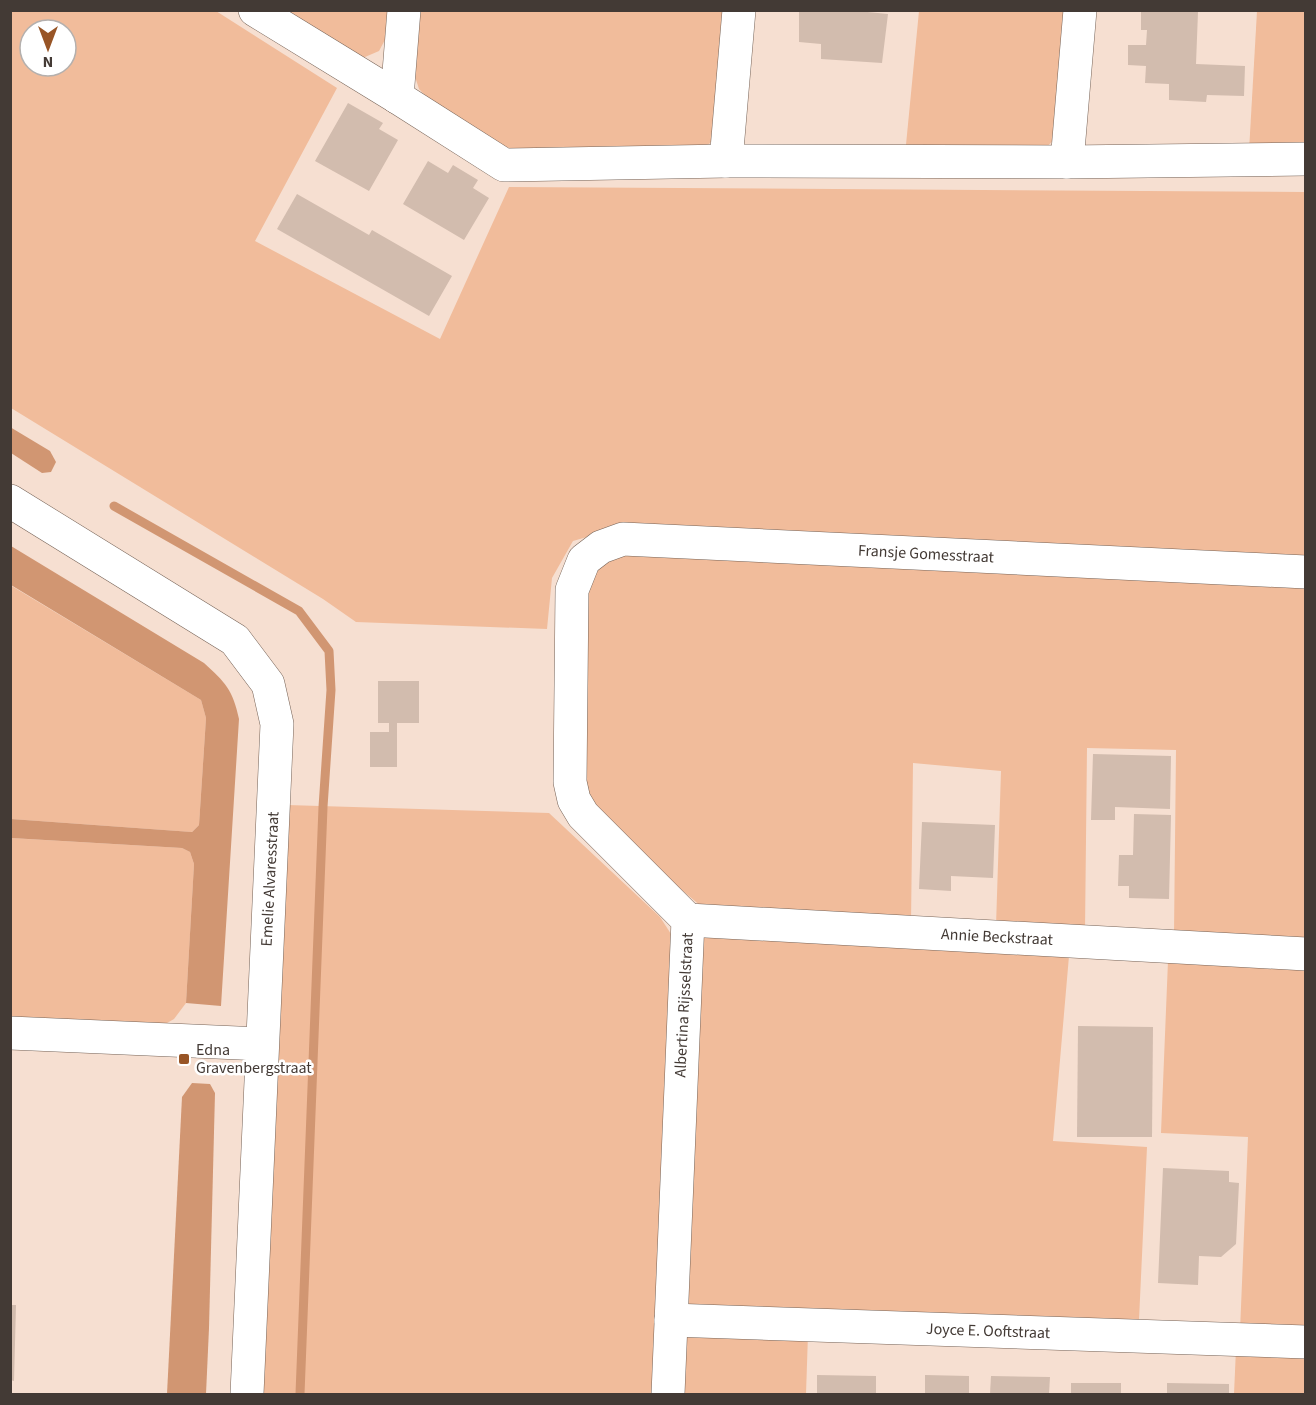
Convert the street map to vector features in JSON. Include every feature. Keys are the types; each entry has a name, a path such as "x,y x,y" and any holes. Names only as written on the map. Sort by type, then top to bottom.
{"street":[{"path":"255,10 504,165 726,161 1067,162 1305,159"},
{"path":"397,97 404,10"},
{"path":"726,161 739,10"},
{"path":"1067,162 1080,10"},
{"name":"Emelie Alvaresstraat","path":"10,501 235,640 268,684 277,724 247,1395"},
{"name":"Fransje Gomesstraat","path":"572,590 584,560 602,547 623,539 1305,572"},
{"name":"Albertina Rijsselstraat","path":"572,590 570,782 574,800 584,815 688,920 668,1395"},
{"name":"Annie Beckstraat","path":"688,920 1305,954"},
{"path":"10,1033 262,1044"},
{"name":"Joyce E. Ooftstraat","path":"670,1320 1305,1342"}],"shaded area":[{"path":"10,11 216,11 337,88 255,241 440,339 509,187 1305,192 1305,556 611,530 573,541 552,578 547,629 356,622 323,599 11,408"},
{"path":"273,11 393,11 387,36 379,51 365,57 347,55"},
{"path":"416,11 730,11 721,131 709,144 692,151 540,155 506,147 440,111 419,89 412,67"},
{"path":"919,11 1068,11 1058,135 1045,149 905,155"},
{"path":"1257,11 1305,11 1305,150 1249,151"},
{"path":"10,427 50,451 56,462 51,472 42,473 11,453"},
{"path":"11,546 204,663 223,681 231,694 239,719 221,1006 186,1003 194,864 190,852 182,848 11,838 11,819 192,832 199,825 206,718 201,700 11,585"},
{"path":"629,549 1305,581 1305,942 1174,934 1176,750 1087,748 1085,930 996,926 1001,771 913,763 911,922 708,912 571,797 589,562"},
{"path":"10,585 201,700 206,718 199,825 192,832 11,819"},
{"path":"287,805 549,813 660,917 671,934 653,1394 262,1394"},
{"path":"10,838 182,848 190,852 194,864 186,1003 174,1019 153,1031 11,1022"},
{"path":"698,932 1069,956 1053,1141 1147,1147 1139,1320 681,1309"},
{"path":"1168,961 1305,969 1305,1332 1240,1331 1248,1137 1161,1133"},
{"path":"192,1083 210,1084 215,1093 206,1394 167,1394 182,1097"},
{"path":"808,1334 806,1394 677,1394 679,1337"},
{"path":"1236,1349 1305,1351 1305,1394 1234,1394"}],"building":[{"path":"799,10 847,10 888,14 882,63 821,59 821,44 799,42"},
{"path":"1141,10 1198,12 1196,64 1245,66 1244,96 1207,95 1206,102 1169,100 1169,84 1145,83 1146,66 1128,65 1128,45 1146,45 1147,30 1141,30"},
{"path":"348,103 383,123 379,129 398,140 369,191 315,161"},
{"path":"428,161 448,173 453,165 478,180 473,188 489,198 464,240 403,204"},
{"path":"297,194 369,235 372,230 452,276 429,316 277,229"},
{"path":"378,681 419,681 419,723 397,723 397,767 370,767 370,732 389,732 389,723 378,723"},
{"path":"1093,754 1171,756 1170,809 1115,807 1115,820 1091,820"},
{"path":"1134,814 1171,815 1169,899 1129,898 1129,886 1118,886 1119,855 1133,855"},
{"path":"922,822 995,825 993,878 951,876 951,891 919,889"},
{"path":"1078,1026 1153,1027 1152,1137 1077,1137"},
{"path":"1163,1168 1229,1171 1229,1182 1239,1183 1236,1244 1221,1257 1199,1256 1198,1285 1158,1283"},
{"path":"10,1305 16,1305 14,1381 10,1380"},
{"path":"817,1375 876,1376 876,1394 817,1394"},
{"path":"925,1375 969,1376 969,1394 925,1394"},
{"path":"991,1376 1050,1377 1049,1394 990,1394"},
{"path":"1071,1383 1121,1383 1121,1394 1071,1394"},
{"path":"1167,1383 1229,1384 1229,1394 1167,1394"}],"waterway":[{"path":"114,506 299,611 329,651 331,690 323,807 300,1394"}],"place":[{"name":"Edna Gravenbergstraat","path":"184,1059"}]}
